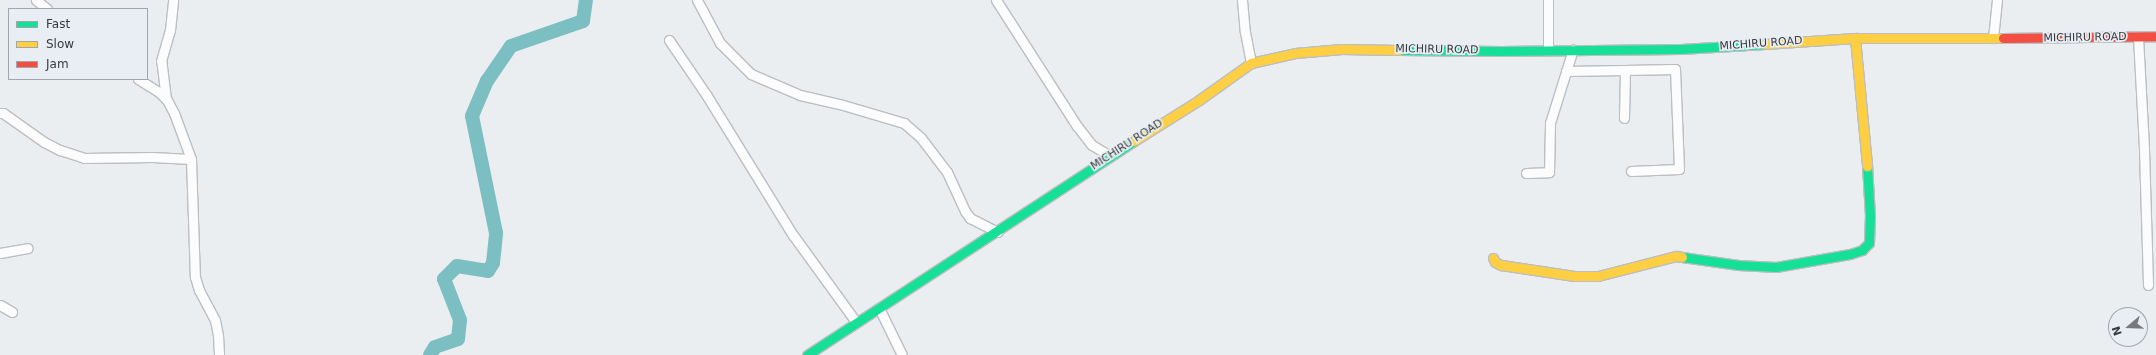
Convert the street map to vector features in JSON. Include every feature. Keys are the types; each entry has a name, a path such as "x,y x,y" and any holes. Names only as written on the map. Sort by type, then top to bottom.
{"street":[{"path":"36,0 46,8"},
{"path":"167,100 161,61 170,30 173,0"},
{"path":"697,0 720,43 751,74 800,95 904,123 934,153 947,172 965,212 970,218 998,232"},
{"path":"996,0 1077,126 1092,144 1110,156"},
{"path":"1242,0 1245,32 1251,63"},
{"path":"1548,0 1548,49"},
{"path":"1993,38 1997,0"},
{"name":"MICHIRU ROAD","path":"807,355 856,322 998,232 1110,156 1199,100 1251,63 1295,53 1342,49 1501,51 1548,49 1682,49 1854,38 2156,36"},
{"path":"2138,37 2144,149 2148,285"},
{"path":"1493,258 1495,262 1500,265 1544,270 1574,276 1598,276 1676,256 1738,265 1776,267 1850,254 1862,250 1869,243 1870,216 1864,123 1854,38"},
{"path":"669,40 707,96 793,234 856,322"},
{"path":"1526,173 1549,172 1550,123 1573,49"},
{"path":"1566,71 1675,69 1679,169 1632,171"},
{"path":"1624,118 1625,70"},
{"path":"140,80 160,93 167,100 174,113 191,159 195,277 199,290 215,320 218,335 218,355"},
{"path":"0,113 4,113 44,142 60,150 84,158 152,157 191,159"},
{"path":"0,252 28,248"},
{"path":"0,305 12,312"},
{"path":"879,308 902,355"}],"waterway":[{"path":"430,355 435,347 458,339 460,320 444,279 457,266 488,271 493,263 496,233 472,116 487,81 511,46 583,21 586,0"}],"traffic: fast":[{"path":"1399,50 1501,51 1681,49 1765,44"},
{"path":"807,355 1134,141"},
{"path":"1682,257 1738,265 1776,267 1850,254 1862,250 1869,243 1870,216 1867,166"}],"traffic: slow":[{"path":"1855,38 1867,166"},
{"path":"1765,44 1855,38 2003,38"},
{"path":"1134,141 1199,100 1251,63 1295,53 1342,49 1399,50"},
{"path":"1493,258 1495,262 1501,265 1574,276 1598,276 1676,256 1682,257"}],"traffic: jam":[{"path":"2003,38 2156,36"}]}
